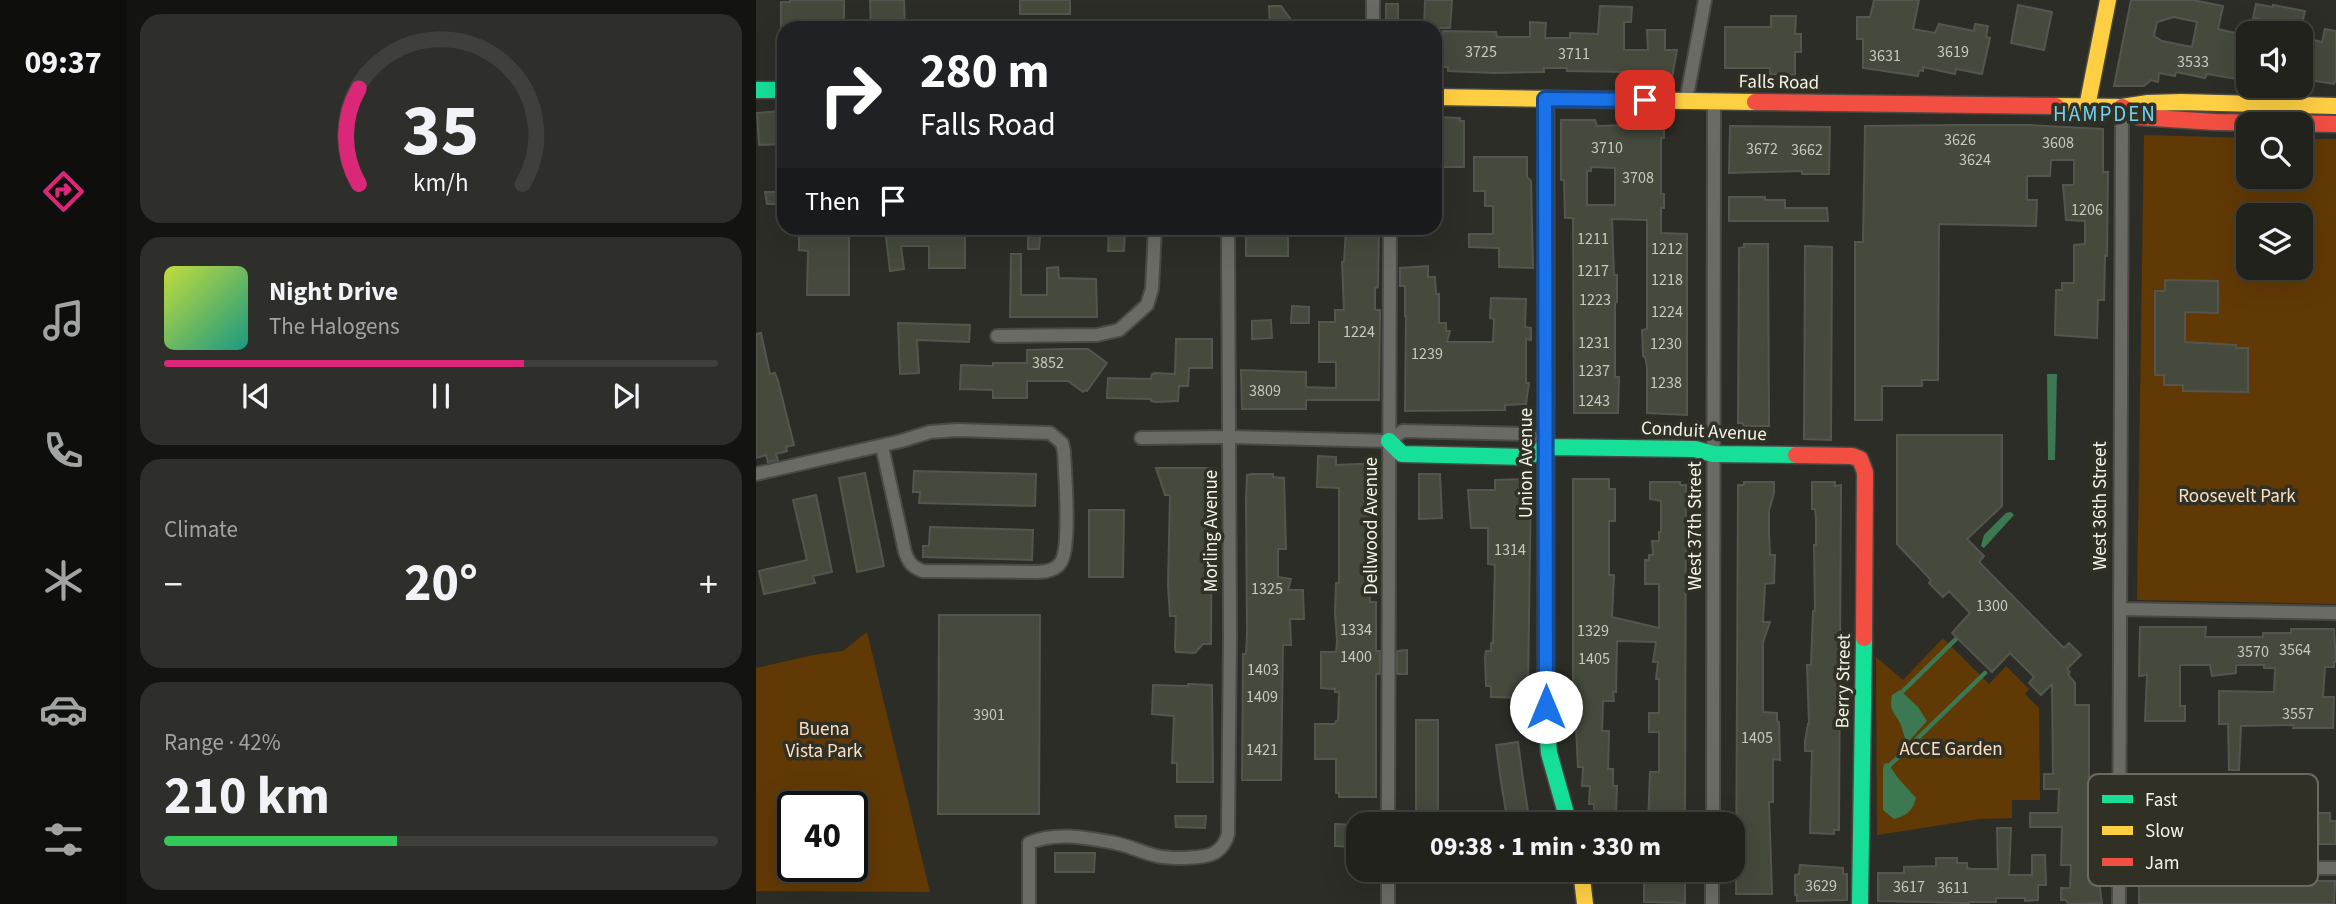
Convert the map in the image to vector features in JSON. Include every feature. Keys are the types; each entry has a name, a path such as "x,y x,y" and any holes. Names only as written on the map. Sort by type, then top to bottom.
{"street":[{"path":"1373,0 1373,21"},
{"path":"1686,101 1705,0"},
{"path":"2087,107 2108,0"},
{"path":"756,90 777,90"},
{"name":"Falls Road","path":"1442,97 2087,107 2181,102 2336,106"},
{"name":"Union Avenue","path":"1545,99 1546,725 1555,780 1565,812"},
{"name":"West 37th Street","path":"1713,812 1714,101"},
{"name":"Falls Road","path":"2122,107 2139,117 2215,122 2336,124"},
{"name":"West 36th Street","path":"2119,774 2122,107"},
{"path":"997,336 1109,334 1129,323 1147,305 1152,289 1155,235"},
{"name":"Morling Avenue","path":"1029,904 1029,843 1038,839 1078,837 1118,844 1163,858 1215,853 1225,844 1228,834 1228,235"},
{"name":"Dellwood Avenue","path":"1388,812 1390,235"},
{"path":"756,474 943,430 1050,433 1058,437 1064,452 1065,544 1061,562 1054,569 1037,572 923,571 915,568 909,563 905,552 882,446"},
{"name":"Conduit Avenue","path":"1141,438 1389,441 1403,431 1528,434 1546,447"},
{"name":"Conduit Avenue","path":"1389,441 1402,454 1528,457 1546,447 1695,449 1713,454 1852,456 1860,459"},
{"name":"Berry Street","path":"1860,459 1866,483 1860,904"},
{"path":"2120,609 2336,613"},
{"path":"2318,868 2336,868"},
{"path":"1388,882 1388,904"},
{"path":"1582,882 1585,904"},
{"path":"1712,904 1713,882"},
{"name":"West 36th Street","path":"2119,886 2119,904"}],"green space":[{"name":"Roosevelt Park","path":"2144,135 2236,138 2236,189 2313,189 2313,139 2336,139 2336,604 2137,600"},
{"name":"Buena Vista Park","path":"867,632 930,892 756,891 756,668 843,651"},
{"name":"ACCE Garden","path":"1943,638 1989,684 2006,666 2029,689 2025,694 2039,708 2040,800 2012,800 2012,818 1980,819 1877,835 1876,657 1903,680"}],"shaded area":[{"path":"2047,374 2057,374 2055,460 2048,460"},
{"path":"2011,512 2014,515 1984,548 1981,546 1984,535 2006,513"},
{"path":"1900,690 1918,707 1927,721 1910,740 1906,740 1892,708 1892,695"},
{"path":"1888,763 1916,798 1908,812 1894,819 1883,810 1883,770 1884,764"}],"building":[{"path":"844,0 844,21 781,21 781,2"},
{"path":"870,0 904,0 905,21 871,21"},
{"path":"1020,0 1070,0 1070,14 1020,14"},
{"path":"1425,0 1452,0 1450,28 1442,28 1442,21 1424,21"},
{"path":"1874,0 1919,0 1913,29 1935,33 1939,24 1974,31 1975,24 1988,26 1986,37 1990,38 1982,74 1956,69 1955,74 1923,67 1918,76 1863,68 1863,39 1857,39 1857,17 1870,17"},
{"path":"2131,0 2193,0 2223,6 2218,29 2236,33 2236,79 2207,74 2205,78 2176,72 2175,76 2159,73 2158,82 2151,80 2144,86 2114,86","holes":["2174,17 2197,22 2192,47 2162,41 2154,36 2157,22"]},
{"path":"1386,4 1398,4 1398,21 1386,21"},
{"path":"2256,4 2305,11 2303,21 2268,21 2253,18"},
{"path":"2018,5 2052,12 2044,50 2011,43"},
{"path":"1269,6 1281,6 1292,21 1270,21"},
{"path":"1600,6 1632,7 1631,22 1624,22 1624,50 1648,50 1647,30 1665,30 1665,50 1677,50 1672,78 1629,77 1629,72 1567,71 1567,68 1544,68 1544,72 1495,73 1448,71 1448,67 1442,67 1443,31 1496,32 1497,37 1530,37 1530,22 1546,23 1545,38 1570,38 1570,33 1598,34"},
{"path":"1771,16 1796,16 1795,34 1801,34 1801,52 1795,52 1795,75 1770,74 1770,68 1725,68 1725,27 1771,27"},
{"path":"2325,29 2336,31 2334,84 2313,81 2313,40 2322,42"},
{"path":"777,111 777,144 759,145 757,113"},
{"path":"1442,117 1460,118 1460,121 1464,121 1464,167 1442,167"},
{"path":"1561,120 1595,120 1597,126 1664,124 1664,138 1661,138 1661,194 1664,194 1664,208 1661,208 1661,233 1687,234 1687,415 1647,413 1647,367 1643,356 1642,330 1647,329 1647,220 1612,219 1614,275 1617,275 1615,377 1619,377 1618,413 1574,413 1573,218 1565,218 1564,180 1561,180","holes":["1591,167 1615,168 1615,205 1587,205 1587,171 1591,171"]},
{"path":"2028,125 2103,129 2103,172 2108,172 2107,256 2104,300 2098,300 2097,338 2055,335 2056,290 2062,290 2062,283 2074,283 2074,245 2085,244 2085,221 2066,220 2063,185 2074,185 2074,160 2051,160 2050,176 2027,176 2027,200 2037,200 2036,226 1939,224 1938,380 1922,380 1922,386 1882,386 1882,420 1855,420 1855,242 1863,242 1865,126"},
{"path":"1730,126 1830,127 1829,174 1802,174 1802,171 1729,173"},
{"path":"1474,157 1527,157 1527,177 1531,181 1533,268 1499,267 1499,248 1469,247 1469,234 1493,234 1493,206 1485,206 1485,191 1474,191"},
{"path":"765,192 777,192 777,204 767,204"},
{"path":"1729,197 1785,200 1785,208 1827,208 1828,221 1729,221"},
{"path":"799,235 849,235 849,295 807,295 808,251 799,250"},
{"path":"886,235 965,235 965,268 929,268 929,246 901,246 904,269 890,271"},
{"path":"1028,235 1040,235 1039,249 1028,249"},
{"path":"1109,235 1125,235 1124,251 1108,251"},
{"path":"1246,235 1288,235 1288,256 1246,256"},
{"path":"1346,235 1379,235 1375,310 1380,310 1379,400 1306,400 1306,409 1242,409 1241,370 1306,372 1306,387 1336,388 1336,362 1319,362 1319,322 1335,322 1335,310 1344,310"},
{"path":"1744,244 1768,244 1769,426 1743,426 1743,423 1738,423 1739,248 1744,247"},
{"path":"1805,246 1832,247 1831,440 1804,439"},
{"path":"1011,254 1021,254 1021,295 1047,295 1047,268 1058,267 1059,278 1096,279 1097,317 1010,317"},
{"path":"1428,266 1428,277 1435,277 1436,294 1439,294 1439,323 1446,323 1446,331 1450,331 1447,342 1493,342 1491,298 1526,299 1525,327 1531,328 1531,340 1526,339 1526,383 1529,383 1526,404 1505,405 1505,410 1405,411 1405,286 1400,286 1400,268"},
{"path":"2165,280 2218,281 2218,313 2185,312 2185,342 2248,348 2248,392 2183,391 2183,385 2164,385 2164,375 2155,375 2155,291 2165,291"},
{"path":"1292,306 1309,307 1309,323 1291,323"},
{"path":"1271,320 1272,338 1252,339 1252,321"},
{"path":"898,323 970,325 969,342 917,340 919,373 900,374"},
{"path":"761,333 770,374 775,373 778,381 794,445 786,447 787,451 776,454 778,460 768,462 766,455 756,458 756,334"},
{"path":"1176,339 1212,339 1212,368 1189,368 1188,386 1179,386 1178,401 1107,398 1108,378 1151,379 1155,373 1175,374"},
{"path":"1088,349 1107,363 1087,391 1083,392 1068,381 1027,381 1027,398 993,398 993,390 960,389 961,365 1027,363 1027,350"},
{"path":"1897,435 2002,435 2002,506 1967,539 1984,556 1979,562 2064,648 2069,643 2081,655 2067,669 2075,683 2075,705 2089,705 2088,886 2100,886 2102,903 2068,904 2066,900 2061,900 2061,888 2070,888 2071,865 2061,865 2062,827 2030,827 2030,813 2058,813 2059,789 2044,789 2044,774 2053,774 2052,684 2041,695 2029,683 2034,677 2010,653 1992,672 1952,633 1970,613 1949,591 1943,597 1897,544"},
{"path":"1318,456 1336,457 1336,465 1378,463 1378,483 1371,483 1370,561 1370,602 1376,602 1376,651 1380,651 1380,674 1376,674 1376,797 1339,797 1339,793 1336,793 1336,759 1315,759 1315,724 1335,724 1338,721 1339,692 1321,688 1321,652 1336,652 1339,488 1317,487"},
{"path":"1156,468 1212,468 1211,644 1203,644 1195,653 1176,652 1175,649 1176,616 1170,616 1168,586 1170,495 1165,495"},
{"path":"914,471 1036,474 1035,506 919,503 920,492 913,492"},
{"path":"865,473 884,566 857,572 839,478"},
{"path":"1273,474 1273,477 1284,478 1286,549 1278,549 1278,577 1291,579 1288,590 1303,590 1304,619 1290,619 1291,645 1283,645 1281,780 1242,780 1243,654 1246,654 1247,634 1246,498 1247,475"},
{"path":"1419,474 1440,474 1442,518 1419,519"},
{"path":"1573,479 1609,479 1609,489 1615,489 1615,521 1609,521 1609,575 1614,575 1612,617 1659,628 1659,584 1645,584 1645,560 1649,560 1649,555 1653,555 1652,541 1659,541 1661,532 1661,501 1650,499 1650,482 1680,482 1680,485 1686,485 1685,812 1648,812 1650,772 1659,772 1659,732 1649,732 1649,713 1659,713 1659,679 1656,679 1658,662 1653,662 1656,642 1617,641 1616,692 1613,692 1614,701 1603,701 1602,731 1609,731 1608,769 1613,769 1613,786 1617,786 1616,812 1594,812 1594,804 1589,804 1590,786 1582,786 1583,767 1578,767 1576,728 1573,728"},
{"path":"1495,480 1531,480 1528,686 1525,686 1525,698 1491,697 1491,686 1486,686 1485,657 1486,651 1491,651 1493,643 1495,565 1488,564 1488,528 1471,528 1468,490 1495,490"},
{"path":"1744,482 1774,482 1769,532 1770,555 1775,555 1774,583 1765,584 1763,622 1770,622 1763,642 1763,712 1777,713 1779,722 1780,760 1773,759 1773,802 1769,802 1772,894 1736,894 1736,882 1745,882 1745,812 1736,812 1738,485 1744,485"},
{"path":"1812,482 1835,482 1835,486 1841,485 1839,830 1834,830 1834,834 1810,833 1812,751 1805,751 1805,741 1809,724 1807,665 1811,665 1815,611 1816,519 1815,509 1812,509"},
{"path":"816,495 832,572 813,576 815,583 764,594 759,571 807,560 793,500"},
{"path":"1089,510 1124,510 1123,577 1089,577"},
{"path":"930,527 1033,530 1032,560 923,557 923,546 929,546"},
{"path":"939,615 1040,615 1039,814 938,814"},
{"path":"2140,627 2206,627 2205,637 2263,637 2263,633 2291,633 2291,629 2334,629 2336,662 2334,667 2325,667 2323,697 2334,697 2333,728 2293,728 2294,725 2241,726 2239,770 2229,770 2228,724 2219,724 2219,691 2274,692 2275,668 2264,668 2264,665 2236,665 2236,673 2212,676 2210,665 2180,665 2180,706 2185,706 2185,721 2145,721 2147,675 2139,676"},
{"path":"1407,650 1407,674 1397,674 1397,651"},
{"path":"1153,685 1212,685 1213,782 1177,782 1177,763 1172,763 1174,716 1152,714"},
{"path":"1416,720 1438,720 1438,812 1416,812"},
{"path":"1518,742 1528,812 1506,812 1496,745"},
{"path":"2318,813 2330,813 2330,821 2336,821 2336,844 2319,844"},
{"path":"1175,816 1206,816 1205,828 1176,827"},
{"path":"1335,824 1346,824 1346,846 1335,846"},
{"path":"1997,828 2011,828 2009,875 2032,875 2032,855 2045,855 2046,885 2038,885 2038,900 1996,898 1996,902 1969,903 1878,901 1878,873 1904,873 1904,867 1936,866 1936,858 1957,858 1957,863 1967,863 1967,868 1972,869 1998,869"},
{"path":"1055,853 1095,853 1094,872 1055,872"},
{"path":"1800,865 1843,868 1843,874 1847,874 1847,900 1797,901 1795,875 1799,874"},
{"path":"2318,881 2335,881 2334,904 2139,904 2139,886 2318,886"},
{"path":"1644,882 1685,882 1685,903 1644,902"}],"waterway":[{"path":"1903,691 1957,638"},
{"path":"1890,765 1985,673"}],"traffic: fast":[{"path":"756,90 777,90"},
{"path":"1546,99 1546,717 1549,753 1566,812"},
{"path":"1389,441 1402,454 1528,457 1546,447 1695,449 1713,454 1796,455"},
{"path":"1860,904 1864,638"}],"traffic: slow":[{"path":"2087,107 2108,0"},
{"path":"1442,97 1755,102"},
{"path":"2056,106 2122,107 2181,102 2336,106"},
{"path":"1582,882 1585,904"}],"traffic: jam":[{"path":"1755,102 2056,106"},
{"path":"2122,107 2139,117 2215,122 2336,124"},
{"path":"1796,455 1852,456 1860,459 1865,472 1864,638"}],"district":[{"name":"HAMPDEN","path":"2105,114"}],"route":[{"path":"1546,707 1545,99 1645,100"}]}
